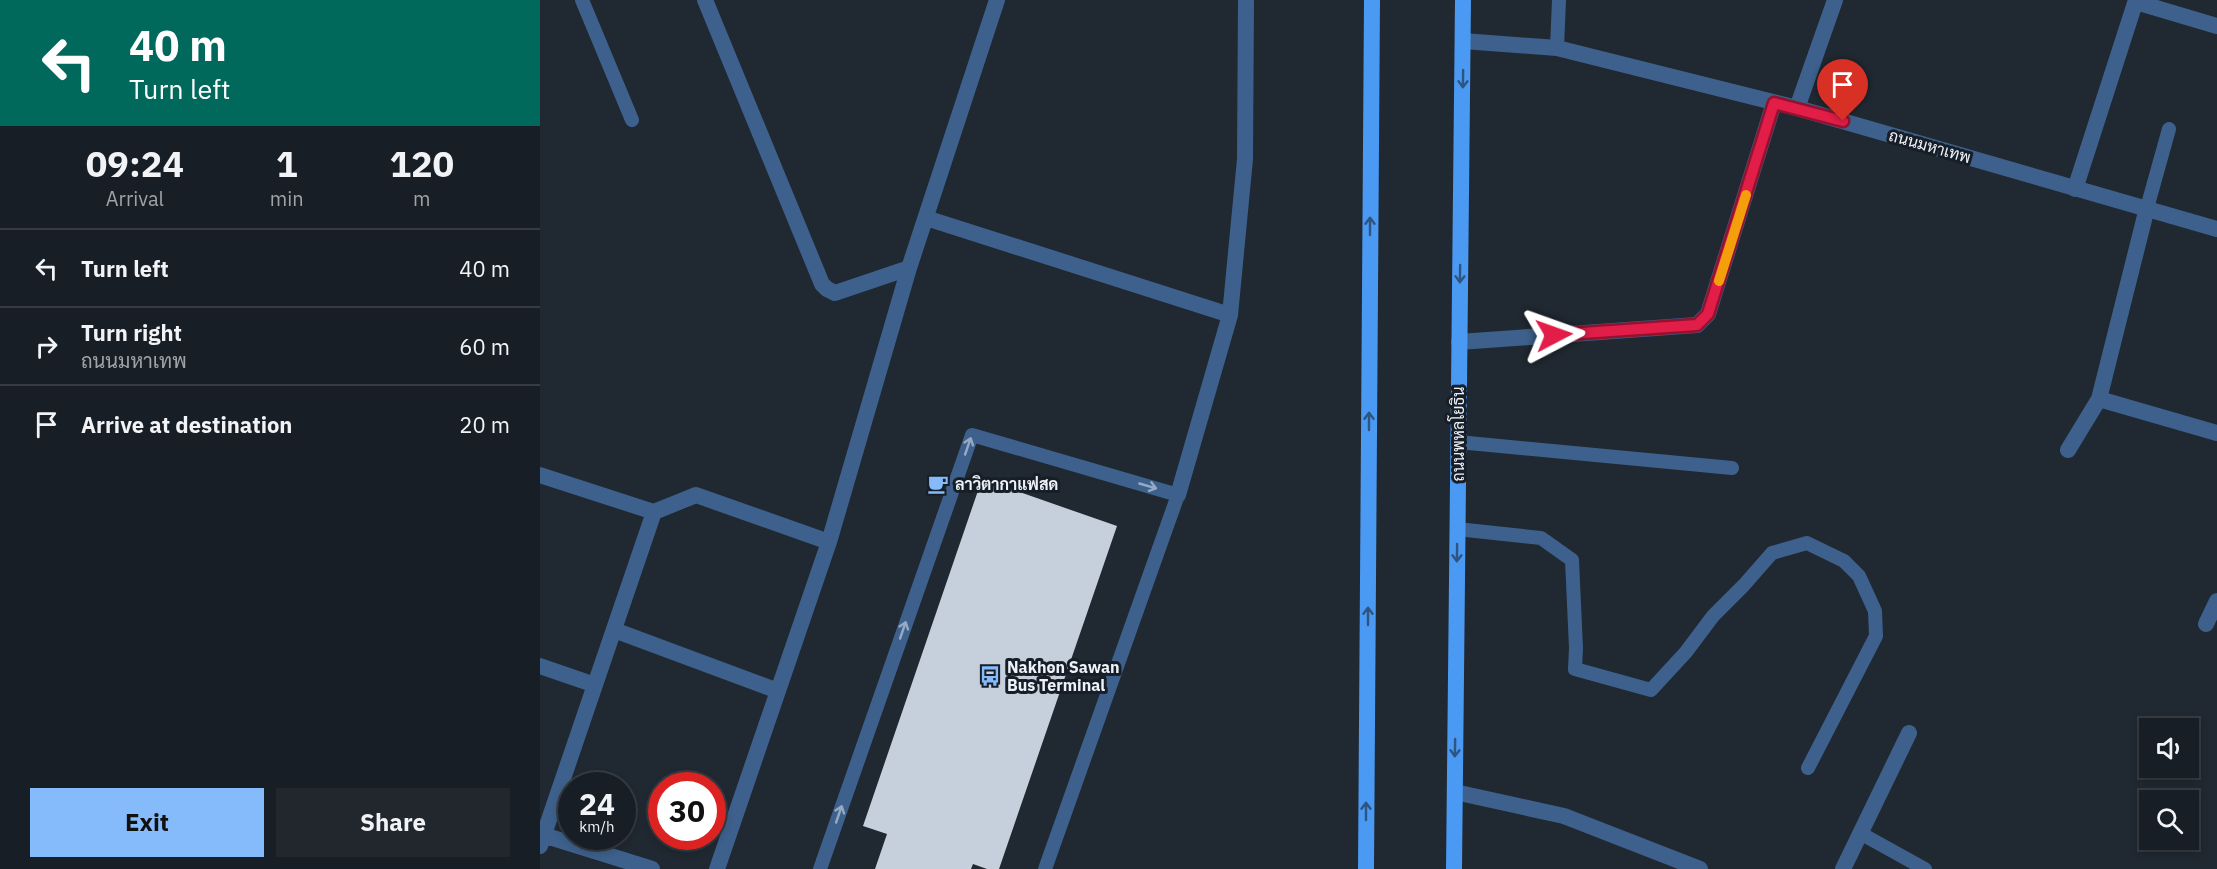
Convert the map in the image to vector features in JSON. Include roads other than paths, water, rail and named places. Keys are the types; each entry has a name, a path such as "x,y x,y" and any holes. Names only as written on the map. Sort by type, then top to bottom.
{"main road":[{"path":"1366,869 1372,0"},
{"name":"ถนนพหลโยธิน","path":"1454,869 1463,0"}],"street":[{"path":"705,0 822,284 827,290 835,293 909,268"},
{"path":"717,869 829,542 909,268 998,0"},
{"path":"1178,495 1230,315 1245,159 1246,0"},
{"path":"1797,108 1835,0"},
{"path":"2075,189 2136,1 2217,26"},
{"name":"ถนนมหาเทพ","path":"1463,41 1557,48 1797,108 2217,229"},
{"path":"1459,342 1697,325 1708,314 1774,103"},
{"path":"2068,450 2099,399 2147,208"},
{"path":"926,218 1230,315"},
{"path":"2099,399 2217,433"},
{"path":"540,475 654,512 696,495 829,542"},
{"path":"652,869 541,838 654,512"},
{"path":"2206,624 2217,601"},
{"path":"614,630 778,691"},
{"path":"540,666 595,685"},
{"path":"1843,869 1909,733"},
{"path":"1455,792 1564,816 1700,869"}],"lane":[{"path":"582,0 633,120"},
{"path":"1557,48 1559,0"},
{"path":"2147,208 2169,129"},
{"path":"820,869 972,435 1178,495 1045,869"},
{"path":"1458,442 1732,468"},
{"path":"1457,529 1541,538 1572,560 1575,669 1651,690 1686,652 1713,616 1772,553 1807,543 1844,561 1859,576 1875,611 1876,636 1808,768"},
{"path":"1860,833 1925,869"}],"place":[{"name":"ลาวิตากาแฟสด","path":"938,484"},
{"name":"Nakhon Sawan Bus Terminal","path":"990,676"}]}
